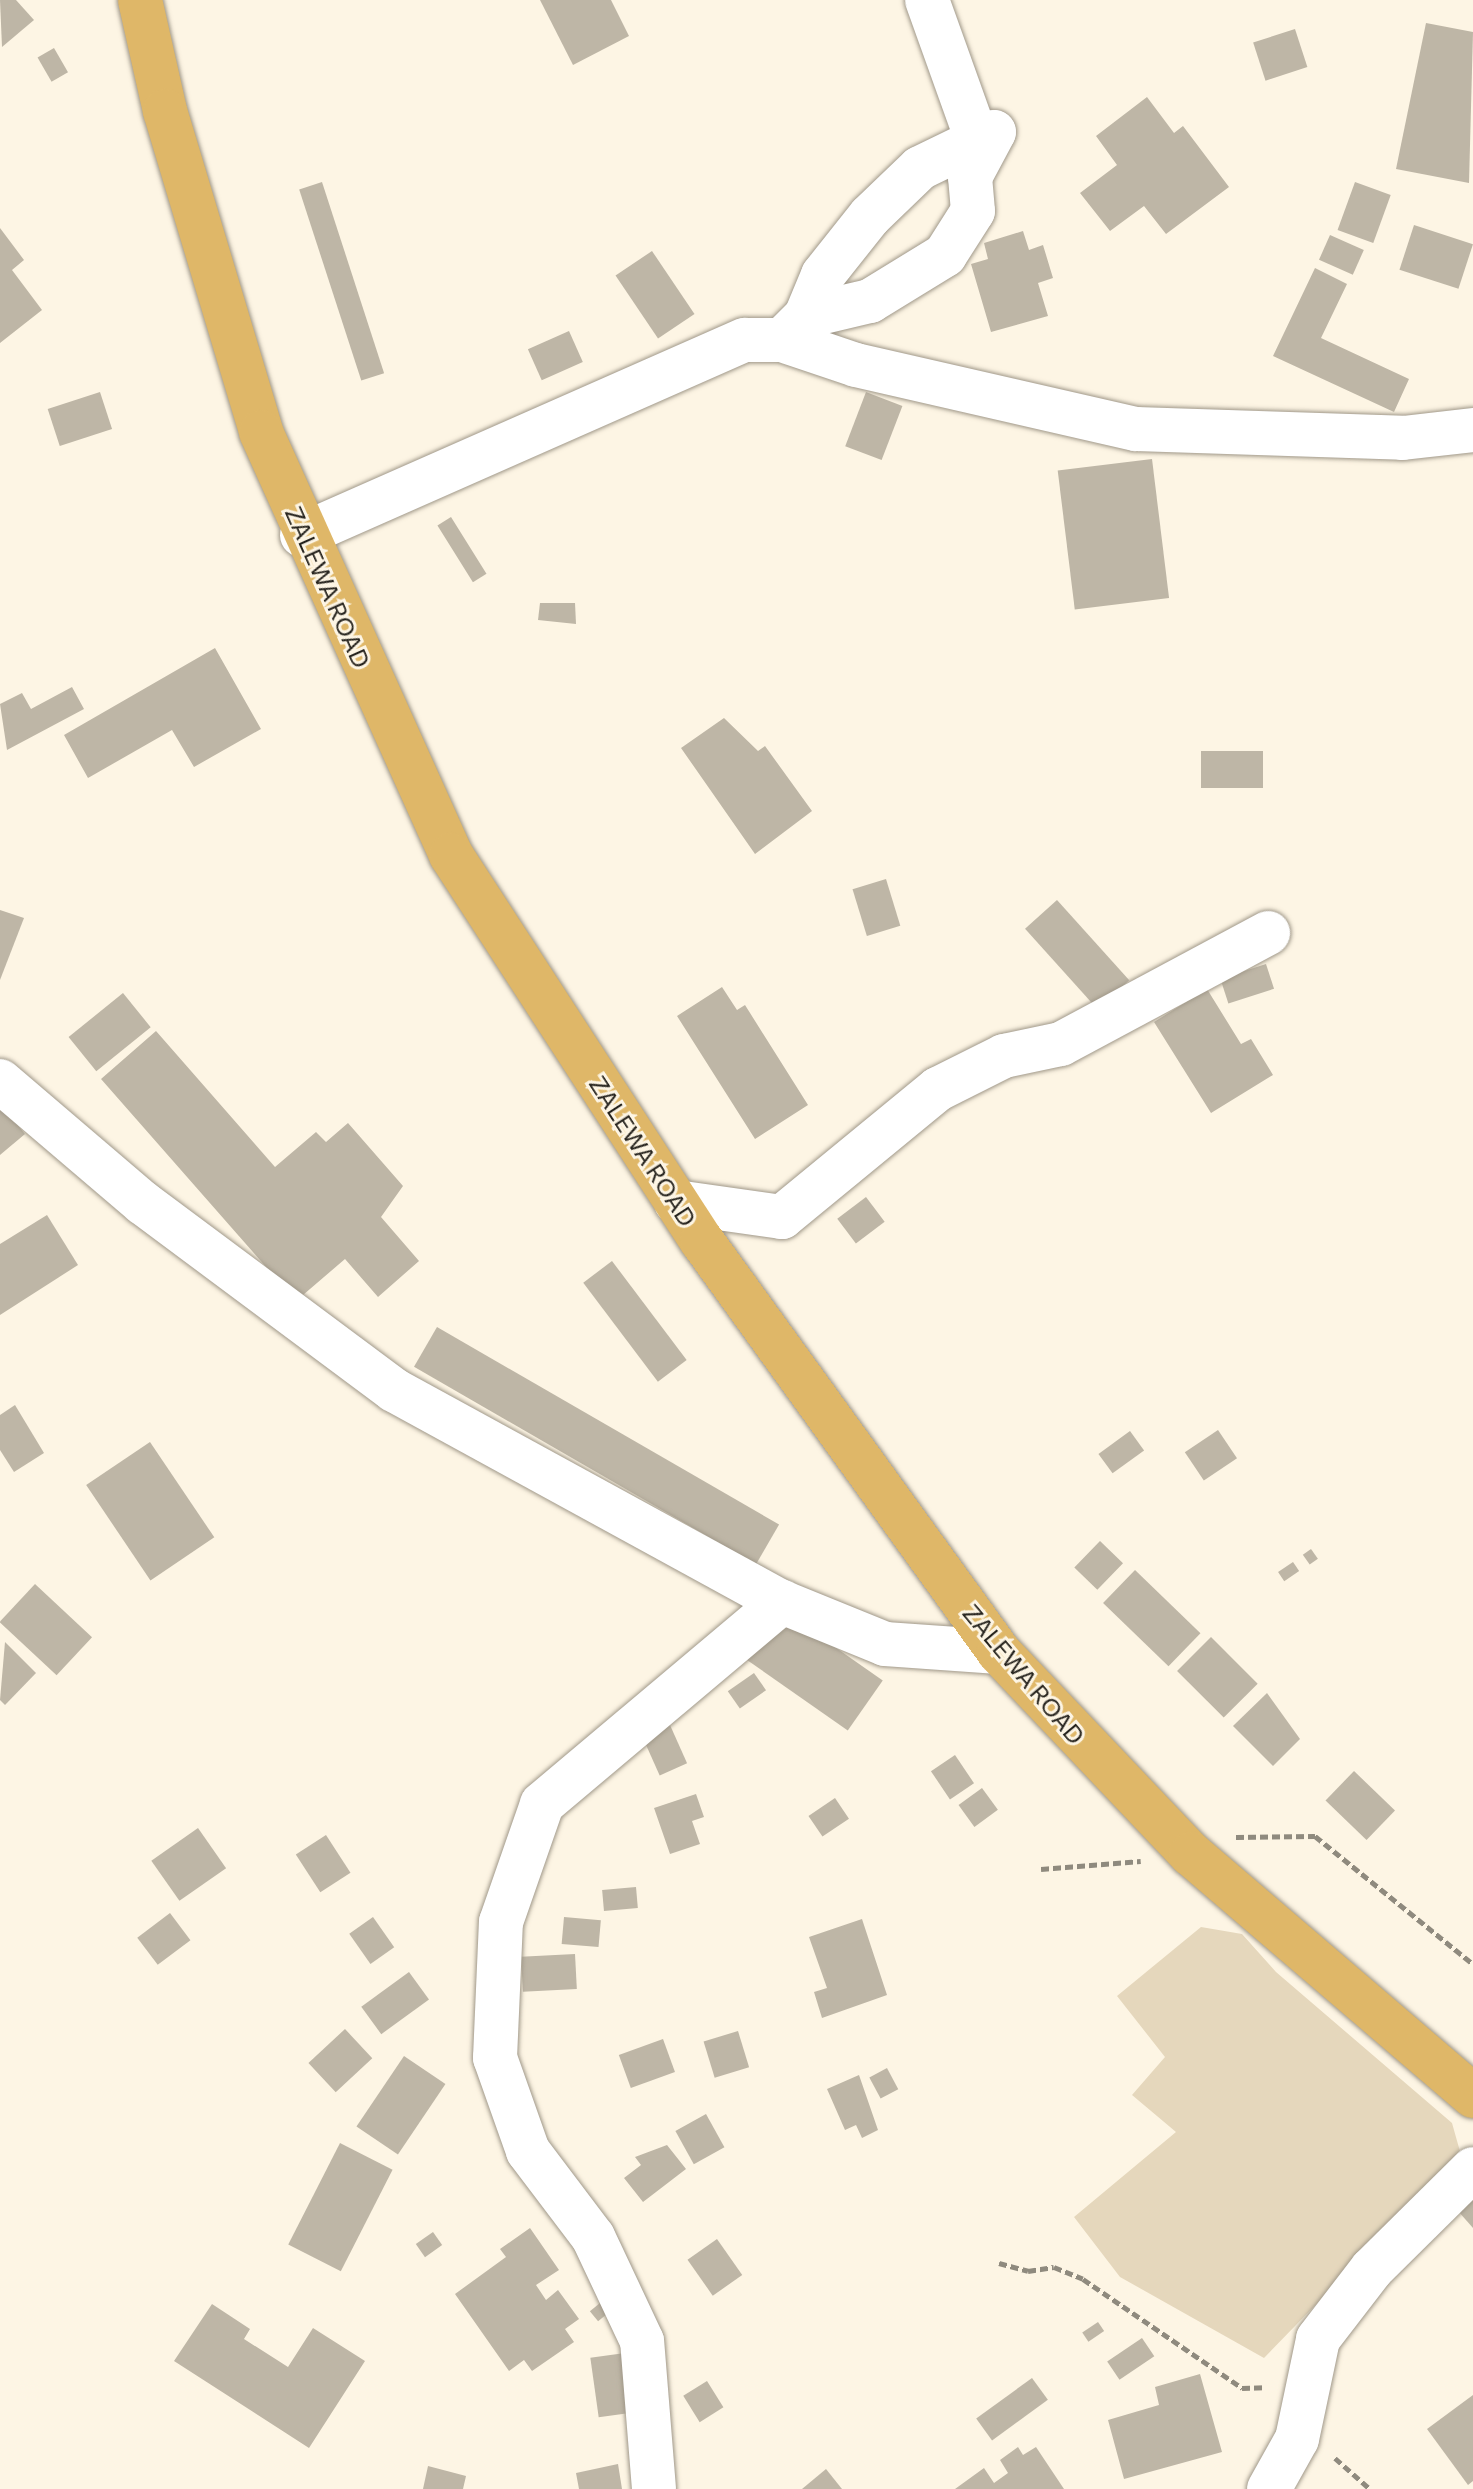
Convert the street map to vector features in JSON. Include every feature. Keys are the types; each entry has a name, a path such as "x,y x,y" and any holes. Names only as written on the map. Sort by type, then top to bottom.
{"highway":[{"name":"ZALEWA ROAD","path":"140,0 165,111 261,432 302,535 451,855 676,1202 999,1652 1191,1854 1473,2096"}],"street":[{"path":"927,0 977,140"},
{"path":"302,535 699,356 794,328 870,301 945,255 973,211 970,177 994,132 920,168 870,216 823,275 794,328"},
{"path":"794,328 856,365 1136,429 1403,438 1473,430"},
{"path":"676,1202 782,1217 938,1089 1004,1056 1061,1044 1268,933"},
{"path":"0,1081 143,1203 394,1390 782,1602 885,1644 999,1652"},
{"path":"654,2489 642,2341 593,2237 528,2151 495,2058 501,1922 542,1804 782,1602"},
{"path":"1269,2489 1297,2439 1306,2384 1318,2339 1340,2306 1473,2169"}],"path":[{"path":"999,2263 1028,2271 1054,2267 1115,2295 1132,2318 1202,2354 1242,2388 1306,2384"}],"shaded area":[{"path":"1201,1927 1242,1934 1276,1972 1452,2123 1461,2155 1264,2358 1120,2277 1074,2217 1176,2132 1132,2095 1165,2057 1117,1996"}],"building":[{"path":"0,0 16,0 34,20 2,47"},
{"path":"540,0 611,0 629,36 573,65"},
{"path":"1426,23 1473,32 1469,183 1396,169"},
{"path":"1295,29 1307,67 1266,81 1253,43"},
{"path":"54,48 68,72 52,82 38,58"},
{"path":"1147,97 1174,133 1183,126 1229,187 1166,234 1144,206 1110,231 1080,193 1117,165 1096,136"},
{"path":"322,182 384,373 361,381 299,189"},
{"path":"1355,182 1391,195 1373,243 1338,230"},
{"path":"1414,225 1473,244 1458,289 1399,270"},
{"path":"0,228 24,260 12,270 42,310 0,343"},
{"path":"1023,231 1029,250 1043,245 1053,278 1038,283 1048,316 991,332 971,264 988,259 984,243"},
{"path":"1330,235 1364,250 1353,275 1319,260"},
{"path":"652,251 694,314 658,339 616,276"},
{"path":"1315,268 1347,284 1321,338 1409,379 1394,412 1273,356"},
{"path":"569,331 583,362 542,380 528,349"},
{"path":"100,392 112,429 60,446 48,409"},
{"path":"866,392 902,406 882,460 845,446"},
{"path":"1152,459 1169,598 1075,610 1058,471"},
{"path":"451,517 487,574 473,582 437,525"},
{"path":"540,603 575,603 576,624 538,620"},
{"path":"215,648 261,729 194,767 172,730 88,778 64,735"},
{"path":"72,687 84,709 7,750 0,704 22,693 31,709"},
{"path":"724,718 758,751 765,746 812,811 755,854 681,748"},
{"path":"1201,751 1263,751 1263,788 1201,788"},
{"path":"886,879 900,926 867,936 853,889"},
{"path":"1057,900 1129,980 1097,1009 1025,929"},
{"path":"0,910 24,918 0,980"},
{"path":"1266,964 1274,989 1228,1004 1220,979"},
{"path":"722,987 737,1010 745,1005 808,1105 755,1139 677,1016"},
{"path":"1207,989 1241,1044 1251,1039 1273,1075 1211,1113 1154,1022"},
{"path":"123,993 151,1027 96,1071 69,1037"},
{"path":"156,1031 275,1167 316,1132 326,1142 348,1123 403,1186 381,1217 419,1261 378,1297 345,1259 296,1301 101,1079"},
{"path":"0,1103 25,1134 0,1155"},
{"path":"866,1197 885,1222 856,1243 837,1219"},
{"path":"47,1215 78,1265 0,1315 0,1244"},
{"path":"612,1261 687,1360 658,1382 583,1283"},
{"path":"437,1327 779,1524 756,1564 414,1367"},
{"path":"15,1405 44,1453 14,1472 0,1450 0,1415"},
{"path":"1218,1430 1237,1458 1204,1481 1185,1452"},
{"path":"1130,1431 1144,1450 1113,1473 1098,1454"},
{"path":"150,1442 214,1537 150,1580 86,1485"},
{"path":"1100,1541 1123,1563 1097,1590 1074,1568"},
{"path":"1311,1549 1318,1559 1310,1565 1303,1555"},
{"path":"1293,1562 1299,1571 1284,1581 1278,1572"},
{"path":"1135,1570 1200,1633 1169,1666 1103,1603"},
{"path":"35,1584 92,1637 57,1675 0,1622"},
{"path":"782,1610 883,1681 848,1731 747,1660"},
{"path":"1211,1637 1258,1684 1224,1718 1177,1671"},
{"path":"5,1642 36,1673 5,1705 0,1700"},
{"path":"754,1673 766,1690 740,1709 728,1691"},
{"path":"1267,1693 1300,1739 1273,1766 1233,1726"},
{"path":"670,1725 687,1763 660,1776 643,1737"},
{"path":"955,1755 974,1783 950,1799 931,1771"},
{"path":"1354,1771 1395,1811 1367,1840 1326,1800"},
{"path":"982,1788 998,1810 974,1827 959,1805"},
{"path":"696,1794 704,1817 692,1821 700,1844 670,1854 654,1808"},
{"path":"835,1798 849,1819 822,1837 808,1816"},
{"path":"198,1828 226,1868 179,1901 151,1861"},
{"path":"326,1835 351,1873 320,1892 296,1855"},
{"path":"636,1887 638,1908 604,1911 602,1890"},
{"path":"170,1913 190,1940 158,1965 137,1938"},
{"path":"373,1917 394,1947 370,1964 349,1934"},
{"path":"564,1917 601,1920 599,1947 562,1944"},
{"path":"862,1919 887,1995 822,2018 814,1992 827,1988 809,1937"},
{"path":"575,1954 577,1989 523,1992 521,1957"},
{"path":"409,1972 429,2000 381,2034 361,2007"},
{"path":"345,2029 372,2058 336,2092 308,2063"},
{"path":"738,2031 749,2067 715,2078 704,2042"},
{"path":"663,2039 675,2072 631,2088 619,2055"},
{"path":"404,2056 445,2084 398,2154 356,2126"},
{"path":"887,2068 898,2089 881,2099 869,2077"},
{"path":"859,2075 878,2130 862,2138 856,2125 845,2130 827,2089"},
{"path":"706,2114 724,2147 694,2164 675,2131"},
{"path":"340,2143 393,2170 341,2271 288,2245"},
{"path":"667,2145 686,2169 643,2202 624,2178 641,2165 635,2157"},
{"path":"1473,2183 1473,2228 1451,2203"},
{"path":"530,2228 559,2270 536,2285 546,2300 558,2290 579,2319 565,2329 574,2342 532,2371 524,2360 509,2371 455,2294 506,2257 500,2249"},
{"path":"433,2232 442,2245 425,2257 416,2244"},
{"path":"717,2239 742,2275 713,2296 688,2260"},
{"path":"600,2303 608,2313 598,2321 590,2311"},
{"path":"212,2304 250,2329 244,2339 288,2367 313,2328 365,2361 309,2448 174,2361"},
{"path":"1098,2322 1104,2331 1088,2342 1082,2333"},
{"path":"1142,2338 1154,2356 1119,2380 1107,2361"},
{"path":"625,2353 633,2412 599,2417 590,2358"},
{"path":"1200,2374 1222,2452 1124,2479 1108,2420 1159,2405 1155,2387"},
{"path":"1032,2378 1048,2400 992,2440 976,2419"},
{"path":"707,2381 723,2407 700,2422 683,2396"},
{"path":"1473,2395 1473,2481 1468,2485 1427,2429"},
{"path":"1018,2447 1023,2455 1036,2447 1064,2489 955,2489 984,2468 994,2483 1008,2473 1000,2460"},
{"path":"618,2464 622,2489 579,2489 576,2473"},
{"path":"428,2466 466,2476 463,2489 423,2489"},
{"path":"826,2469 842,2489 802,2489"}]}
